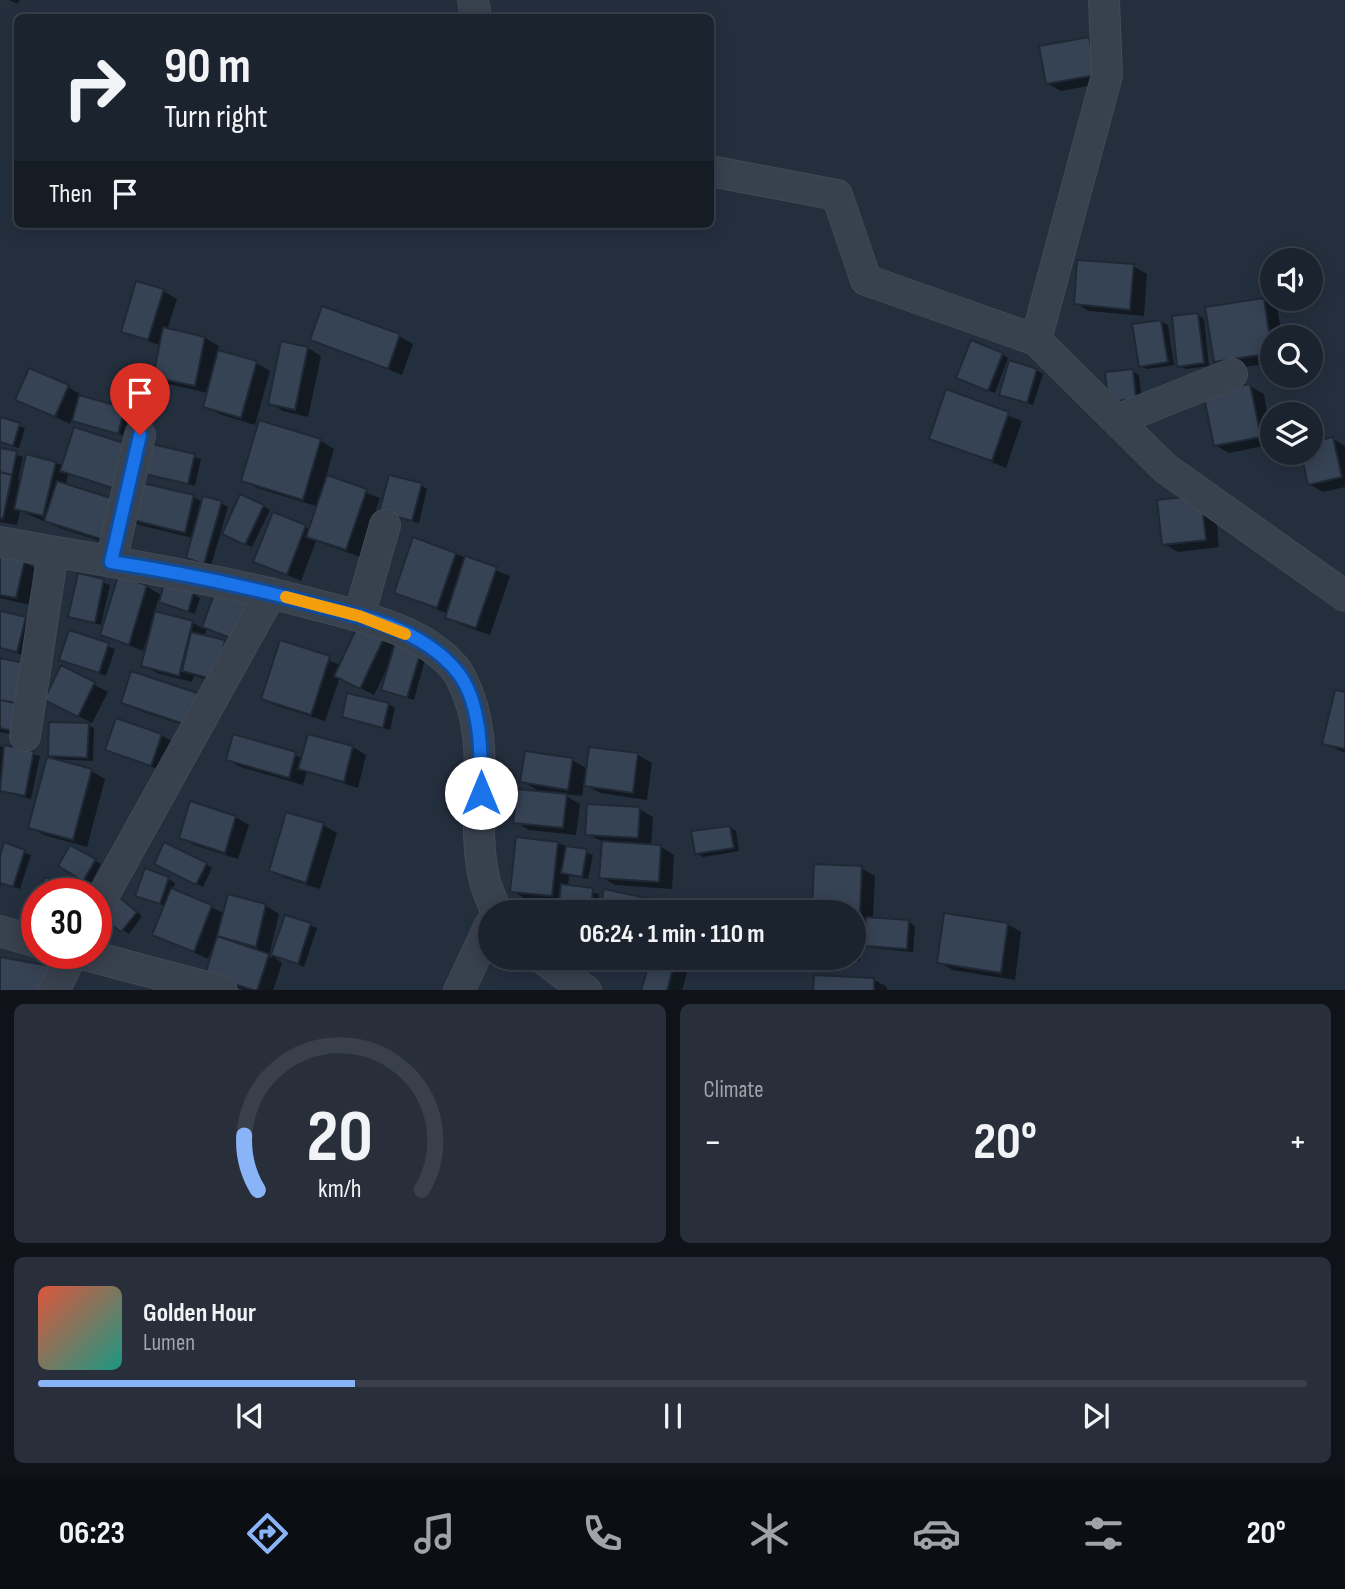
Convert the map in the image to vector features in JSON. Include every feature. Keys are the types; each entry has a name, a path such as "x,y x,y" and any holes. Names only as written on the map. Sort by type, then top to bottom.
{"street":[{"path":"1036,340 1107,75 1104,0"},
{"path":"714,172 837,195 866,281 1036,340 1165,468 1345,596"},
{"path":"1116,420 1232,374"},
{"path":"111,562 140,435"},
{"path":"359,616 385,525"},
{"path":"0,542 271,593 359,616 418,639 440,655 460,676 476,716 481,743 481,842 485,881 492,900"},
{"path":"25,736 53,552"},
{"path":"112,880 271,593"},
{"path":"0,932 21,938"},
{"path":"459,990 478,950"},
{"path":"112,962 222,990"},
{"path":"54,990 64,969"},
{"path":"559,970 586,990"}],"building":[{"path":"1089,37 1096,75 1046,84 1039,46"},
{"path":"1077,260 1134,264 1130,310 1074,304"},
{"path":"136,281 164,289 148,340 121,332"},
{"path":"1260,299 1260,311 1266,311 1268,325 1260,325 1260,355 1214,362 1205,307"},
{"path":"322,306 400,334 388,369 310,340"},
{"path":"1198,313 1204,363 1177,367 1172,316"},
{"path":"1161,320 1168,362 1139,367 1132,324"},
{"path":"163,327 205,337 195,386 153,377"},
{"path":"971,340 1003,353 988,391 956,378"},
{"path":"281,341 308,347 295,410 268,404"},
{"path":"218,350 257,361 241,418 203,407"},
{"path":"1009,360 1037,369 1027,403 999,395"},
{"path":"29,368 69,385 55,417 15,400"},
{"path":"1133,369 1136,399 1108,402 1105,372"},
{"path":"1250,384 1260,437 1214,446 1203,393"},
{"path":"946,389 1009,412 992,461 929,439"},
{"path":"79,395 125,408 118,434 72,421"},
{"path":"0,417 20,423 13,446 0,442"},
{"path":"259,420 321,439 303,500 241,481"},
{"path":"74,427 133,446 119,490 60,471"},
{"path":"1333,437 1342,477 1308,485 1304,465 1323,465 1323,439"},
{"path":"152,444 195,454 188,484 145,474"},
{"path":"0,448 17,451 12,475 0,472"},
{"path":"26,454 56,462 43,516 14,509"},
{"path":"0,472 12,475 3,519 0,518"},
{"path":"327,475 367,489 346,550 306,537"},
{"path":"389,475 422,483 412,521 379,512"},
{"path":"57,481 117,500 104,540 44,521"},
{"path":"134,481 194,495 185,533 125,518"},
{"path":"240,494 264,505 245,545 222,534"},
{"path":"1201,495 1206,540 1162,545 1157,500"},
{"path":"203,496 222,501 204,564 186,558"},
{"path":"273,512 306,525 287,575 253,562"},
{"path":"413,537 456,553 437,608 394,593"},
{"path":"0,555 25,560 16,598 0,595"},
{"path":"465,556 497,567 476,628 445,618"},
{"path":"78,573 104,579 95,623 68,617"},
{"path":"118,576 147,585 129,645 100,635"},
{"path":"164,583 194,592 188,612 159,602"},
{"path":"217,586 251,599 236,640 202,627"},
{"path":"0,611 26,617 17,652 0,648"},
{"path":"155,611 193,621 179,676 141,666"},
{"path":"359,623 385,636 360,689 334,676"},
{"path":"69,630 109,643 99,673 59,660"},
{"path":"191,632 225,640 216,680 182,671"},
{"path":"280,640 330,656 311,715 261,699"},
{"path":"395,643 421,651 407,698 381,690"},
{"path":"0,658 29,664 21,704 0,700"},
{"path":"61,665 95,682 78,717 44,700"},
{"path":"131,671 200,694 190,726 121,703"},
{"path":"1335,690 1345,692 1345,749 1322,744"},
{"path":"347,693 389,703 383,728 342,717"},
{"path":"0,700 21,704 16,732 0,728"},
{"path":"116,718 162,734 151,766 105,750"},
{"path":"49,722 89,723 87,758 48,756"},
{"path":"233,734 296,752 289,778 226,760"},
{"path":"308,734 353,746 344,782 298,769"},
{"path":"4,745 34,751 25,796 0,791"},
{"path":"589,747 638,753 633,793 584,786"},
{"path":"525,751 573,758 568,790 520,782"},
{"path":"47,757 92,769 73,840 28,828"},
{"path":"517,789 567,794 563,828 513,823"},
{"path":"190,801 236,816 225,853 179,838"},
{"path":"587,804 640,807 638,838 585,835"},
{"path":"286,812 324,823 306,883 269,871"},
{"path":"730,826 734,848 695,854 691,831"},
{"path":"516,837 558,842 552,896 510,892"},
{"path":"602,841 661,845 659,882 599,878"},
{"path":"4,842 25,850 13,887 0,883 0,856"},
{"path":"164,842 207,863 196,885 154,864"},
{"path":"70,845 96,859 85,878 78,878 58,866"},
{"path":"566,846 587,849 582,877 561,873"},
{"path":"814,864 862,866 861,900 812,900"},
{"path":"145,868 169,877 160,904 135,896"},
{"path":"561,884 593,888 592,900 559,900"},
{"path":"171,888 212,905 194,952 152,935"},
{"path":"604,889 651,899 651,900 602,900"},
{"path":"228,894 266,904 256,947 217,936"},
{"path":"119,897 137,912 121,932 112,925 112,905"},
{"path":"944,913 1008,923 1001,973 937,963"},
{"path":"285,915 311,923 298,964 271,955"},
{"path":"866,917 909,920 907,949 866,946"},
{"path":"217,936 269,954 257,990 205,975"},
{"path":"0,957 21,961 21,969 49,969 45,990 0,990"},
{"path":"647,970 673,970 667,990 641,990"},
{"path":"814,975 874,978 874,990 813,990"}],"slow traffic":[{"path":"286,597 359,616 405,634"}],"route":[{"path":"140,435 111,562 271,593 359,616 418,639 440,655 460,676 476,716 481,743 481,793"}]}
